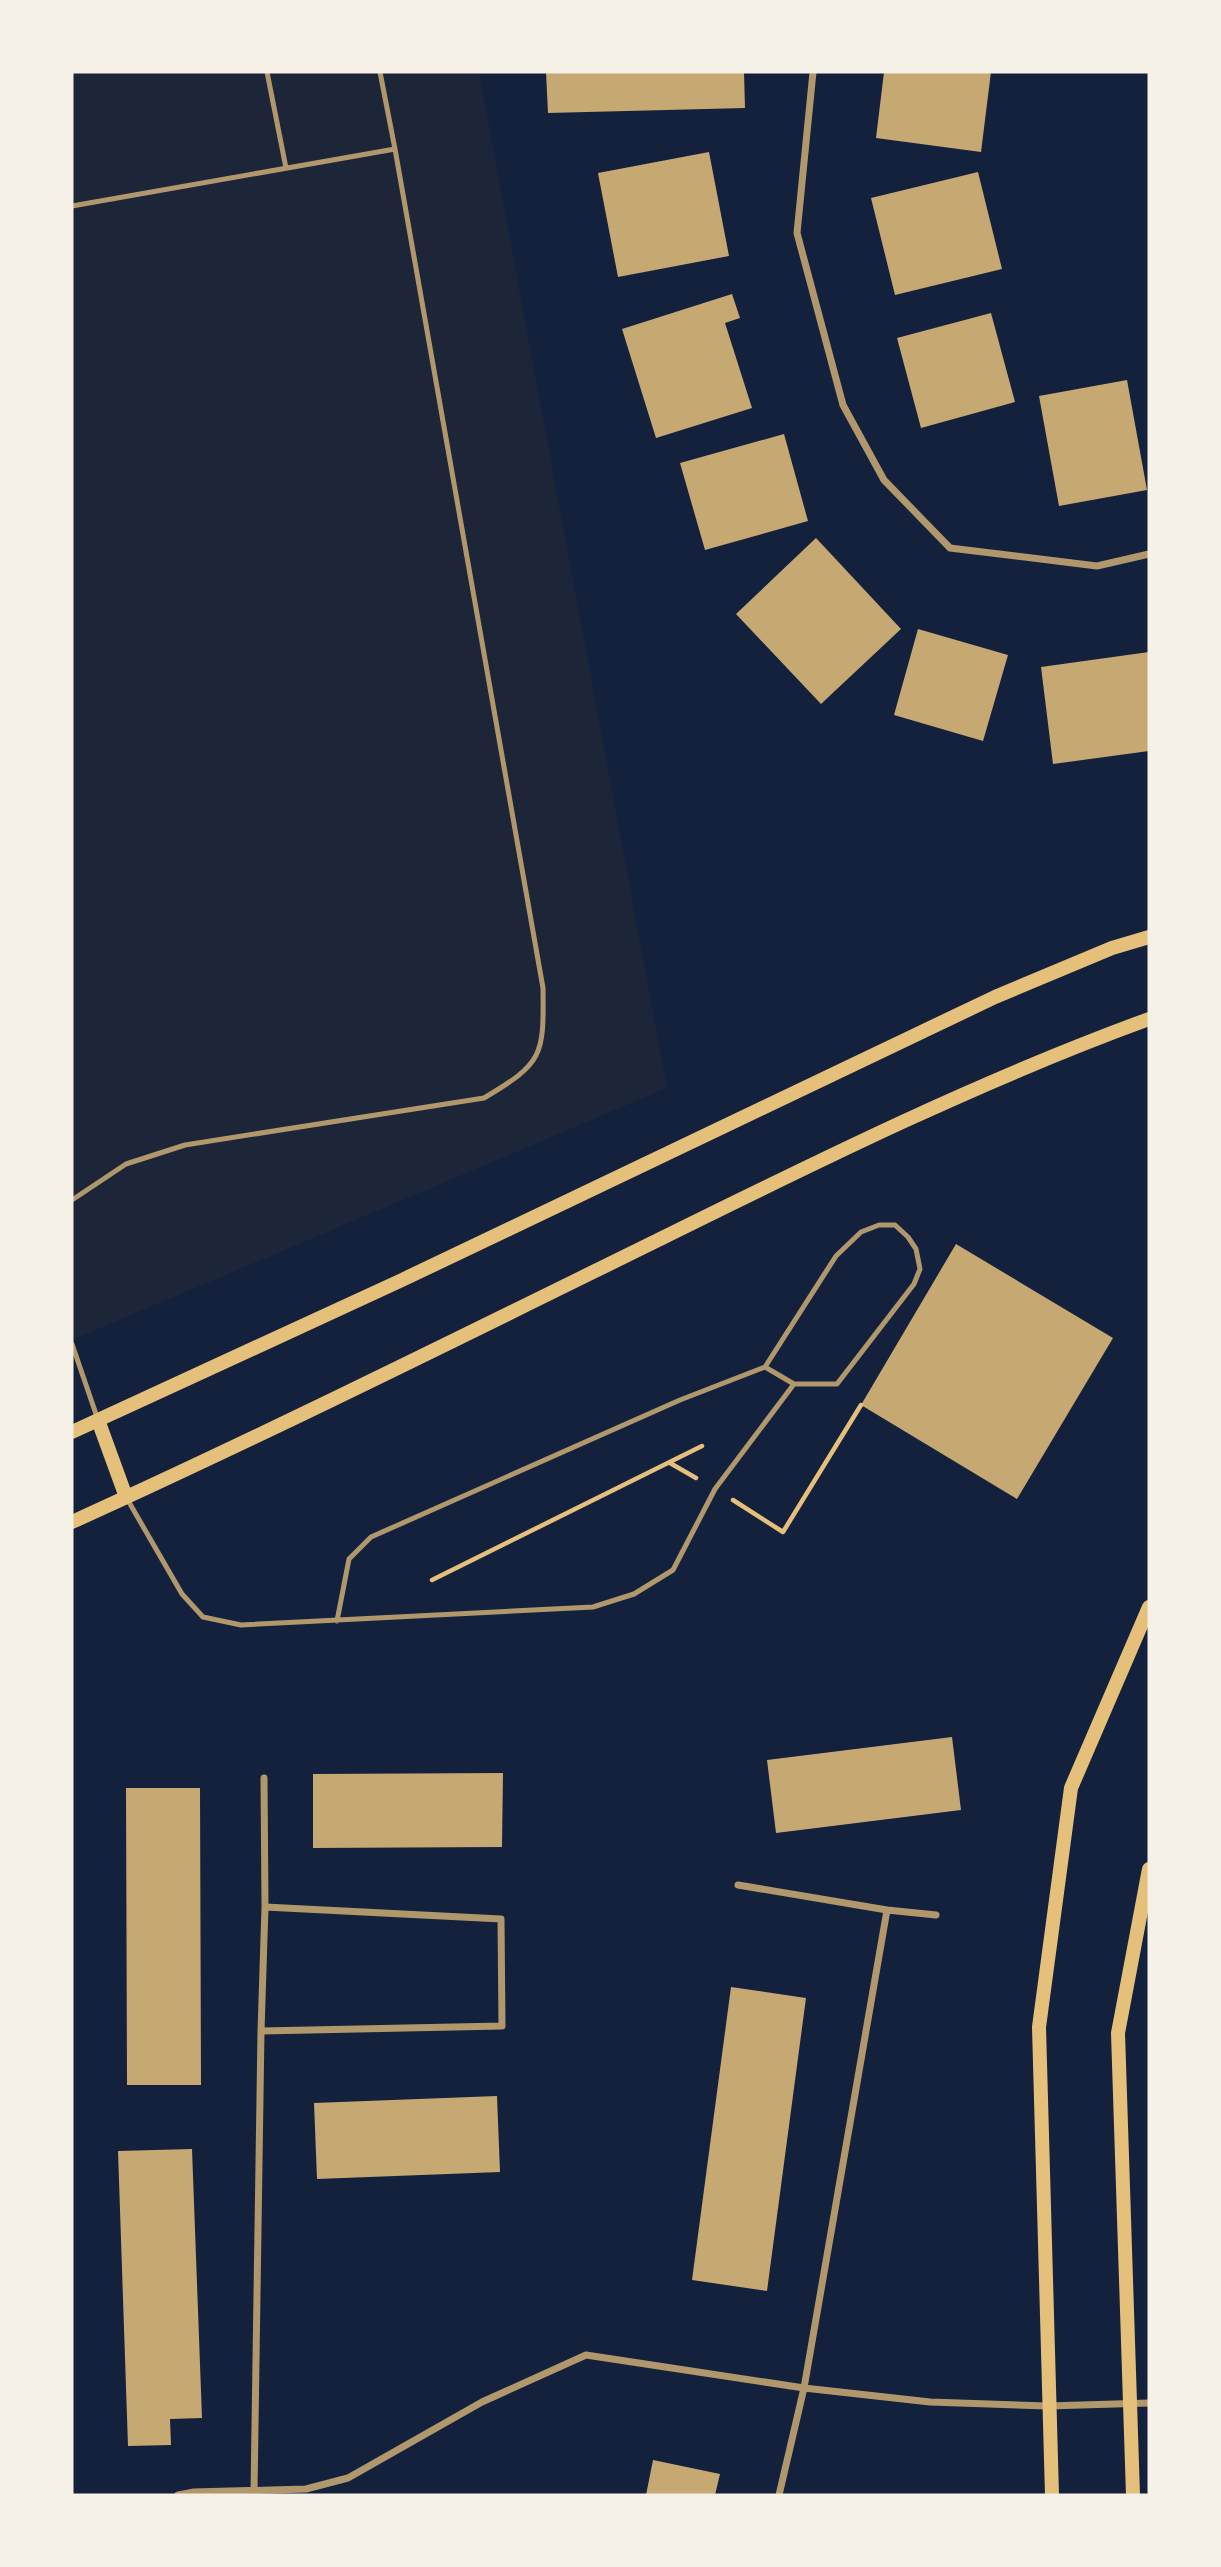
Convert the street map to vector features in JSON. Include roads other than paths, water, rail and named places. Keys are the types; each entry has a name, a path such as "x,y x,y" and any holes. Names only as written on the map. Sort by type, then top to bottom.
{"main road":[{"path":"72,1432 402,1280 995,997 1112,948 1149,937"},
{"path":"72,1522 340,1397 873,1135 1051,1055 1149,1019"},
{"path":"98,1420 126,1497"},
{"path":"1052,2495 1047,2406 1039,2027 1071,1788 1149,1607"},
{"path":"1133,2495 1118,2034 1149,1869"}],"street":[{"path":"813,72 797,233 843,405 884,480 950,548 1097,566 1149,554"},
{"path":"254,2492 265,1907 264,1778"},
{"path":"738,1885 887,1910 936,1915"},
{"path":"261,2031 502,2026 501,1919 265,1907"},
{"path":"779,2495 804,2388 887,1910"},
{"path":"178,2495 194,2492 306,2489 348,2478 482,2402 586,2355 804,2388 930,2402 1047,2406 1149,2403"}],"lane":[{"path":"267,72 286,168"},
{"path":"72,1200 127,1164 185,1145 484,1098 524,1074 544,1040 543,988 380,72"},
{"path":"72,206 395,149"},
{"path":"337,1621 349,1559 371,1537 680,1400 765,1367 836,1256 861,1232 879,1225 895,1225 908,1237 916,1249 920,1269 914,1283 837,1384 794,1384 765,1367"},
{"path":"72,1344 98,1420"},
{"path":"126,1497 182,1594 203,1617 241,1625 593,1607 634,1594 673,1570 715,1489 794,1384"}]}
